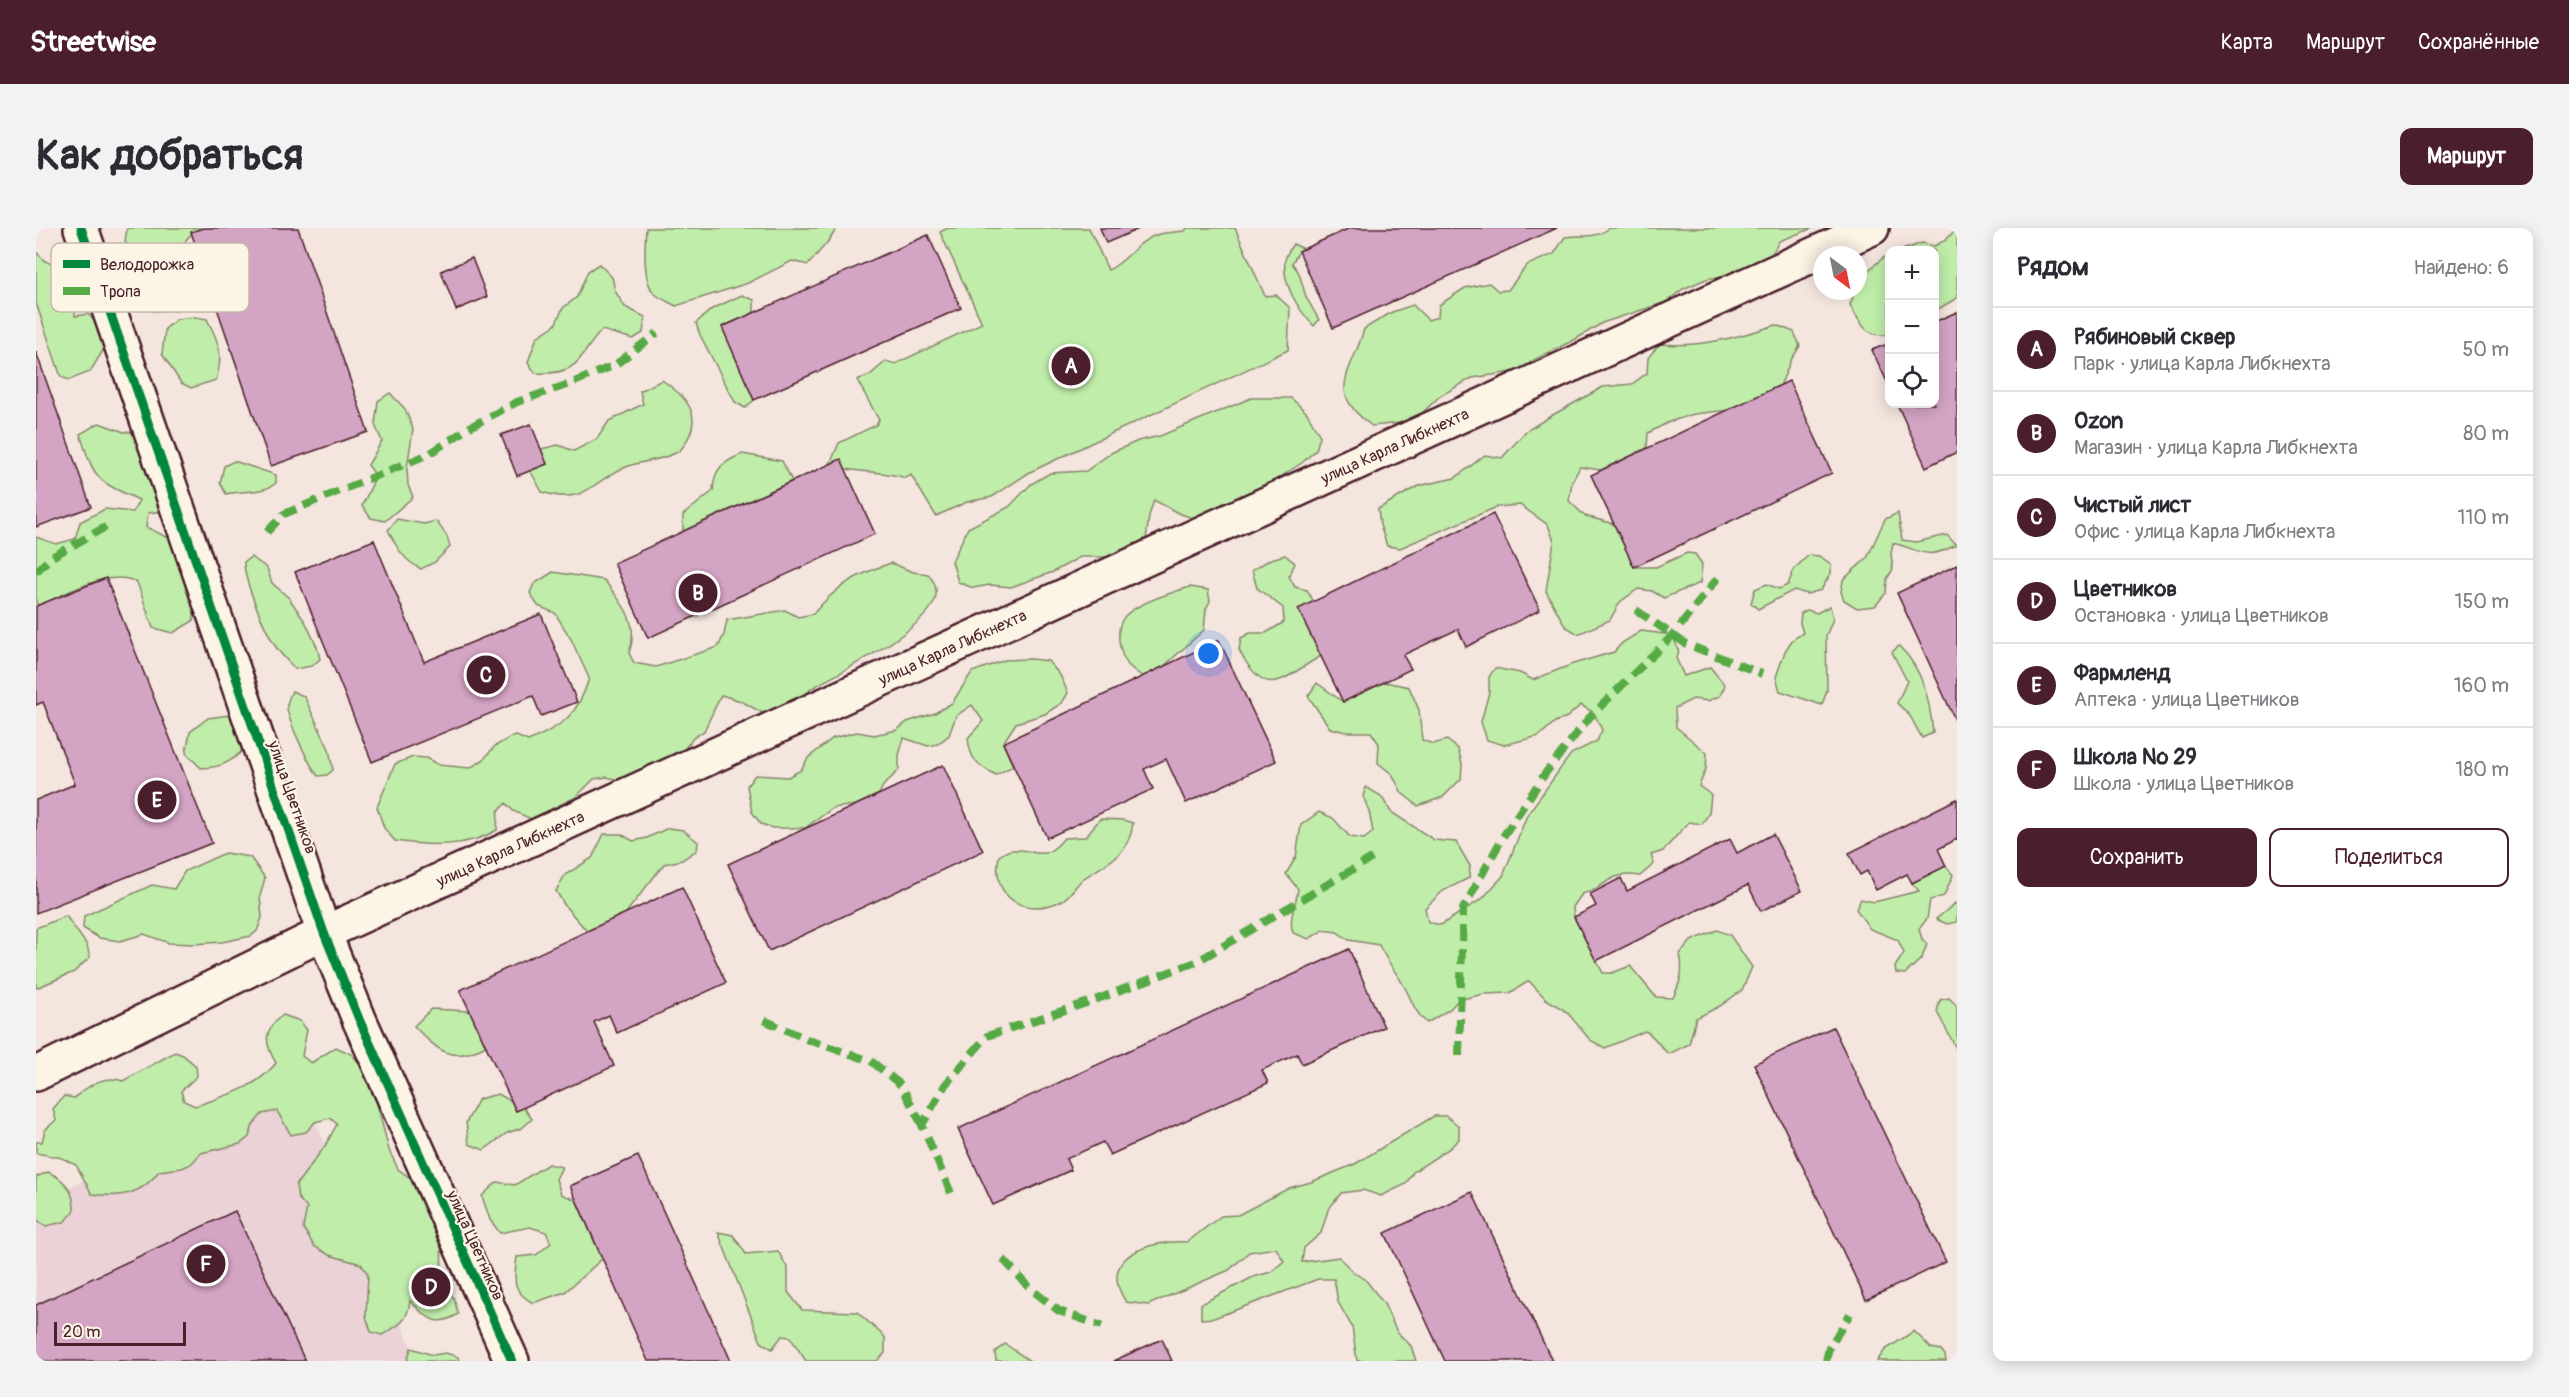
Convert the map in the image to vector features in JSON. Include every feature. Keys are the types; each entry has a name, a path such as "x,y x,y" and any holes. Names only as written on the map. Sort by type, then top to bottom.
{"main road":[{"name":"улица Цветников","path":"81,228 86,243"},
{"name":"улица Карла Либкнехта","path":"36,1074 324,933 1872,228"},
{"name":"улица Цветников","path":"110,312 324,933 359,1019 512,1361"}],"shaded area":[{"path":"295,1074 417,1361 36,1361 36,1204"}],"green space":[{"path":"127,228 204,228 193,233 185,243 125,242"},
{"path":"646,228 837,228 808,265 792,261 748,283 676,306 655,294 648,281 645,263"},
{"path":"948,228 1089,228 1108,270 1121,262 1143,242 1156,235 1185,231 1187,228 1235,228 1265,296 1276,295 1290,308 1288,350 1030,472 992,497 967,502 936,516 911,475 906,478 849,470 830,464 839,443 876,425 879,420 857,380 870,375 886,361 895,364 982,323 940,232"},
{"path":"1610,228 1813,228 1779,241 1769,260 1754,271 1706,279 1683,289 1666,302 1602,323 1534,360 1519,371 1472,378 1440,396 1422,413 1400,423 1372,426 1357,414 1345,392 1345,381 1364,329 1392,312 1413,305 1428,320 1438,317 1439,305 1465,288 1489,283 1498,291 1508,290 1527,265 1554,254 1565,237 1593,235"},
{"path":"1957,228 1957,298 1939,309 1939,246 1934,246 1946,240"},
{"path":"1922,243 1934,246 1913,246"},
{"path":"1293,244 1304,249 1299,251 1292,263 1299,273 1306,297 1319,320 1314,326 1297,305 1286,279 1285,259"},
{"path":"36,252 51,264 51,312 75,312 75,316 88,314 103,331 105,347 90,372 69,380 61,377 36,303"},
{"path":"1885,257 1885,334 1881,335 1865,328 1850,305 1852,300 1867,300 1867,271"},
{"path":"599,264 612,277 615,291 625,307 645,317 643,333 633,339 602,330 570,368 550,373 535,373 528,362 537,337 555,325 563,308 577,297 588,271"},
{"path":"742,295 754,300 754,313 722,327 754,400 745,408 735,402 696,323 712,309"},
{"path":"194,317 207,319 215,335 220,363 216,380 191,388 181,383 162,354 165,329 177,319"},
{"path":"1776,325 1794,332 1800,346 1780,386 1729,410 1694,414 1669,422 1648,433 1647,448 1601,470 1580,467 1572,482 1569,501 1585,516 1614,524 1634,567 1656,567 1687,553 1695,554 1702,564 1700,583 1664,598 1652,591 1638,589 1620,602 1610,620 1578,634 1565,626 1546,591 1554,541 1548,525 1520,505 1497,507 1400,548 1387,546 1380,525 1378,509 1418,486 1455,478 1485,455 1502,458 1526,431 1603,387 1632,384 1647,373 1648,358 1659,344 1704,343"},
{"path":"662,380 684,398 692,413 691,430 680,450 666,457 626,467 578,494 557,496 542,492 530,470 547,464 541,449 558,445 574,451 597,439 609,421 643,404 640,391"},
{"path":"390,393 405,409 413,429 407,468 408,485 413,497 385,521 371,518 362,506 376,476 368,465 382,441 375,425 378,401"},
{"path":"1251,398 1291,398 1307,413 1320,436 1316,450 1303,462 1270,484 1198,520 1178,513 1154,500 1146,540 1122,557 1080,557 1053,572 1011,587 990,585 973,588 958,582 952,561 968,528 1009,507 1031,484 1050,473 1086,471 1111,453 1138,441 1160,436"},
{"path":"99,423 124,432 141,432 164,511 148,513 146,527 171,539 197,600 193,621 173,633 153,628 137,582 125,579 100,580 39,605 36,603 36,537 56,544 75,539 80,522 105,509 133,512 139,500 105,482 89,461 80,434"},
{"path":"742,454 782,461 792,481 683,531 683,515 713,491 715,477 720,467"},
{"path":"234,461 276,475 276,483 265,489 226,494 220,483 224,466"},
{"path":"1898,513 1902,540 1916,542 1947,535 1956,545 1931,554 1893,543 1891,554 1893,569 1887,579 1886,593 1875,606 1857,608 1844,600 1841,592 1843,580 1867,558 1885,519"},
{"path":"397,519 424,524 436,521 447,536 450,547 435,562 421,569 401,553 388,530"},
{"path":"1285,555 1295,563 1289,576 1295,587 1307,590 1314,602 1321,656 1285,678 1267,681 1258,676 1239,650 1241,638 1250,633 1266,633 1284,622 1283,608 1257,588 1252,570 1271,559"},
{"path":"1809,555 1819,556 1831,564 1831,573 1821,590 1807,594 1794,590 1758,609 1751,603 1755,589 1767,584 1779,589 1788,585 1794,569"},
{"path":"251,557 267,568 272,583 289,598 306,623 320,659 312,666 295,669 271,639 247,581 244,562"},
{"path":"891,563 913,572 928,574 934,583 936,592 931,608 902,635 810,689 805,704 768,716 741,701 721,695 704,731 693,738 675,761 623,781 607,777 594,779 576,797 531,819 513,811 506,803 498,811 497,830 473,840 448,844 395,841 384,828 377,807 395,764 413,757 426,758 439,765 470,768 483,760 495,746 514,735 528,741 551,730 568,718 580,701 589,678 571,639 555,613 538,606 530,593 534,584 553,572 604,580 628,614 632,632 629,653 634,663 656,667 718,647 724,635 727,620 785,610 798,617 813,614 831,595 848,582"},
{"path":"1190,587 1208,590 1210,601 1206,609 1204,630 1163,667 1143,677 1128,665 1122,654 1119,634 1122,621 1131,611 1146,602"},
{"path":"1830,606 1833,619 1826,636 1827,690 1822,705 1780,691 1776,677 1785,651 1792,640 1803,633 1800,623 1801,613 1807,610 1817,613"},
{"path":"1641,631 1673,635 1679,653 1676,658 1684,676 1710,667 1725,685 1720,696 1708,701 1693,699 1675,708 1676,727 1707,753 1706,769 1699,786 1711,795 1709,813 1702,824 1689,822 1663,851 1651,855 1654,864 1640,876 1629,875 1613,878 1598,888 1582,894 1573,907 1574,917 1603,973 1612,973 1630,966 1656,997 1673,998 1681,977 1680,954 1691,941 1717,930 1730,935 1752,967 1742,990 1720,1006 1696,1018 1689,1044 1669,1054 1645,1031 1605,1048 1590,1040 1567,1012 1546,999 1529,981 1510,993 1484,994 1458,1000 1450,1009 1427,1023 1416,1010 1379,945 1349,940 1337,932 1323,930 1309,939 1293,933 1292,917 1298,889 1286,874 1296,857 1301,825 1319,812 1333,818 1350,837 1364,839 1373,832 1363,796 1366,787 1381,796 1391,812 1434,840 1456,842 1470,866 1469,878 1443,891 1425,908 1428,922 1441,925 1482,899 1503,876 1527,815 1571,754 1597,741 1602,730 1594,713 1581,705 1539,736 1504,745 1487,740 1481,722 1489,692 1489,677 1495,668 1520,673 1533,680 1573,664 1614,652 1622,643"},
{"path":"1899,646 1920,675 1930,709 1933,733 1922,738 1910,716 1897,703 1907,681 1892,652"},
{"path":"1005,660 1048,661 1060,675 1068,693 1062,703 1045,714 1016,723 1003,743 1013,766 996,775 979,765 973,757 968,738 983,721 972,705 956,716 949,735 938,744 928,746 904,738 899,755 899,770 883,786 879,794 856,805 833,808 805,828 773,828 761,824 752,812 747,786 755,775 788,777 801,770 808,758 833,738 857,732 874,735 897,730 907,722 935,713 952,703 972,672"},
{"path":"1385,682 1409,687 1419,710 1422,740 1433,744 1447,740 1458,749 1462,764 1461,779 1443,797 1418,806 1402,793 1392,774 1378,763 1379,744 1371,732 1346,732 1330,728 1308,696 1317,683 1343,702"},
{"path":"292,691 304,696 329,749 333,770 327,775 318,776 294,730 287,705"},
{"path":"230,715 247,725 250,742 229,761 209,768 201,768 186,753 190,732 208,718"},
{"path":"1100,819 1133,823 1127,843 1116,857 1084,878 1064,899 1048,906 1035,907 1013,901 1005,893 998,871 999,856 1012,850 1039,853 1050,851 1064,838 1085,837"},
{"path":"668,828 683,830 698,842 697,850 682,860 664,864 626,913 587,931 565,906 556,891 565,875 592,858 604,834 621,834 633,841 647,838"},
{"path":"225,853 250,857 265,878 260,896 262,918 257,931 251,936 222,942 193,944 169,943 144,934 120,941 99,938 83,928 84,916 152,885 174,889 185,871"},
{"path":"1946,866 1953,875 1944,896 1930,900 1927,919 1919,929 1922,939 1927,944 1922,958 1905,974 1896,973 1895,967 1904,953 1898,940 1870,929 1856,909 1861,899 1874,902 1919,891 1912,883"},
{"path":"1957,902 1957,922 1947,924 1936,919"},
{"path":"66,916 87,945 90,957 74,972 36,988 36,928"},
{"path":"1949,998 1957,1006 1957,1050 1937,1012 1940,1000"},
{"path":"431,1009 470,1011 486,1046 464,1054 455,1054 447,1053 431,1043 414,1026"},
{"path":"283,1015 300,1021 307,1030 302,1056 311,1063 336,1047 351,1054 369,1073 389,1150 398,1169 413,1180 441,1232 442,1283 454,1298 458,1314 443,1321 437,1321 427,1316 410,1301 405,1319 398,1325 382,1335 371,1332 366,1316 368,1274 361,1264 329,1255 314,1246 303,1228 307,1208 298,1198 296,1185 325,1146 337,1124 330,1118 315,1122 306,1132 291,1135 277,1111 262,1114 253,1125 249,1137 240,1144 201,1153 191,1164 182,1168 159,1171 138,1190 121,1195 92,1194 76,1165 62,1158 36,1153 36,1142 42,1142 45,1130 56,1120 53,1109 64,1096 74,1098 103,1080 123,1081 175,1052 183,1055 196,1066 197,1076 181,1091 184,1101 195,1106 249,1085 268,1072 276,1063 269,1049 268,1037 276,1020"},
{"path":"498,1094 511,1101 516,1111 524,1108 532,1119 522,1128 507,1133 484,1150 469,1144 466,1123 479,1099"},
{"path":"1434,1116 1446,1116 1459,1126 1459,1139 1450,1148 1413,1172 1406,1184 1381,1196 1363,1190 1341,1193 1328,1210 1321,1233 1304,1248 1302,1262 1339,1257 1354,1273 1365,1279 1384,1304 1397,1332 1411,1346 1416,1361 1357,1361 1352,1327 1338,1302 1334,1279 1318,1279 1214,1318 1201,1319 1201,1304 1253,1277 1271,1272 1284,1261 1276,1248 1249,1252 1229,1270 1148,1305 1126,1302 1118,1286 1117,1273 1122,1262 1131,1254 1158,1244 1187,1242 1221,1216 1238,1215 1289,1188 1311,1182 1355,1164"},
{"path":"548,1164 562,1167 556,1179 561,1194 576,1200 602,1259 565,1292 533,1303 517,1289 515,1272 517,1257 536,1255 551,1243 546,1232 530,1227 500,1233 490,1220 482,1196 497,1182 515,1185"},
{"path":"48,1172 60,1179 68,1188 73,1198 74,1212 64,1222 46,1226 36,1219 36,1177"},
{"path":"718,1232 733,1235 746,1254 778,1251 788,1269 788,1292 802,1310 857,1312 885,1337 885,1353 877,1361 806,1361 790,1337 782,1336 772,1349 761,1342"},
{"path":"1914,1331 1931,1348 1941,1350 1946,1361 1877,1361 1885,1350"},
{"path":"1005,1344 1030,1361 996,1361 995,1352"},
{"path":"411,1348 433,1355 446,1353 458,1357 459,1361 407,1361"}],"building":[{"path":"204,228 298,228 368,432 271,466 218,312 249,312 249,243 195,243 191,232"},
{"path":"1100,228 1141,228 1106,243"},
{"path":"1350,228 1557,228 1333,328 1299,251"},
{"path":"928,235 961,308 754,400 722,327"},
{"path":"472,258 487,297 456,310 441,271"},
{"path":"1957,312 1957,452 1926,467 1899,408 1939,408 1939,320"},
{"path":"1885,345 1885,377 1872,350"},
{"path":"36,352 91,507 36,527"},
{"path":"1789,381 1832,473 1634,567 1591,475"},
{"path":"531,424 547,464 517,476 501,435"},
{"path":"841,459 875,534 648,638 614,563"},
{"path":"1493,514 1540,610 1466,647 1458,629 1403,655 1411,669 1343,702 1298,609"},
{"path":"374,540 424,662 541,614 577,702 541,716 533,696 372,762 295,572"},
{"path":"1957,565 1957,724 1897,593"},
{"path":"106,578 212,843 36,913 36,800 75,784 43,702 36,705 36,606"},
{"path":"1219,640 1276,761 1186,803 1166,759 1144,769 1153,789 1047,838 1003,743"},
{"path":"943,765 983,851 769,951 728,864"},
{"path":"1957,799 1957,839 1938,849 1946,866 1912,883 1907,874 1876,890 1867,871 1860,875 1849,853"},
{"path":"1773,834 1802,891 1761,911 1748,885 1596,961 1574,917 1596,906 1590,894 1621,878 1627,891 1730,839 1737,853"},
{"path":"682,887 726,983 617,1033 609,1015 594,1022 614,1066 516,1111 460,990"},
{"path":"1349,949 1384,1027 1302,1064 1297,1054 1262,1070 1268,1083 1110,1155 1103,1142 1066,1159 1071,1170 993,1205 958,1129"},
{"path":"1833,1027 1946,1262 1866,1300 1754,1064"},
{"path":"638,1156 731,1361 648,1361 570,1186"},
{"path":"1472,1192 1552,1361 1445,1361 1385,1233"},
{"path":"235,1211 305,1361 36,1361 36,1305"},
{"path":"1162,1339 1172,1361 1113,1361"}],"marked path":[{"path":"267,532 284,514 429,454 470,427 517,402 615,365 657,333"},
{"path":"36,572 50,558 109,525"},
{"path":"1459,1056 1463,909 1504,835 1547,771 1589,718 1673,635 1720,575"},
{"path":"1636,610 1686,644 1762,674"},
{"path":"951,1193 922,1125 945,1085 987,1036 1092,1001 1196,962 1372,858"},
{"path":"764,1020 811,1041 871,1061 901,1085 922,1125"},
{"path":"1003,1259 1031,1289 1059,1311 1102,1326"},
{"path":"1826,1361 1829,1348 1850,1314"}],"cycle path":[{"path":"81,228 86,243"},
{"path":"110,312 324,933 359,1019 512,1361"}],"place":[{"name":"Рябиновый сквер","path":"1071,366"},
{"name":"Ozon","path":"698,593"},
{"name":"Чистый лист","path":"486,675"},
{"name":"Фармленд","path":"157,800"},
{"name":"Школа № 29","path":"206,1264"},
{"name":"Цветников","path":"431,1287"}]}
